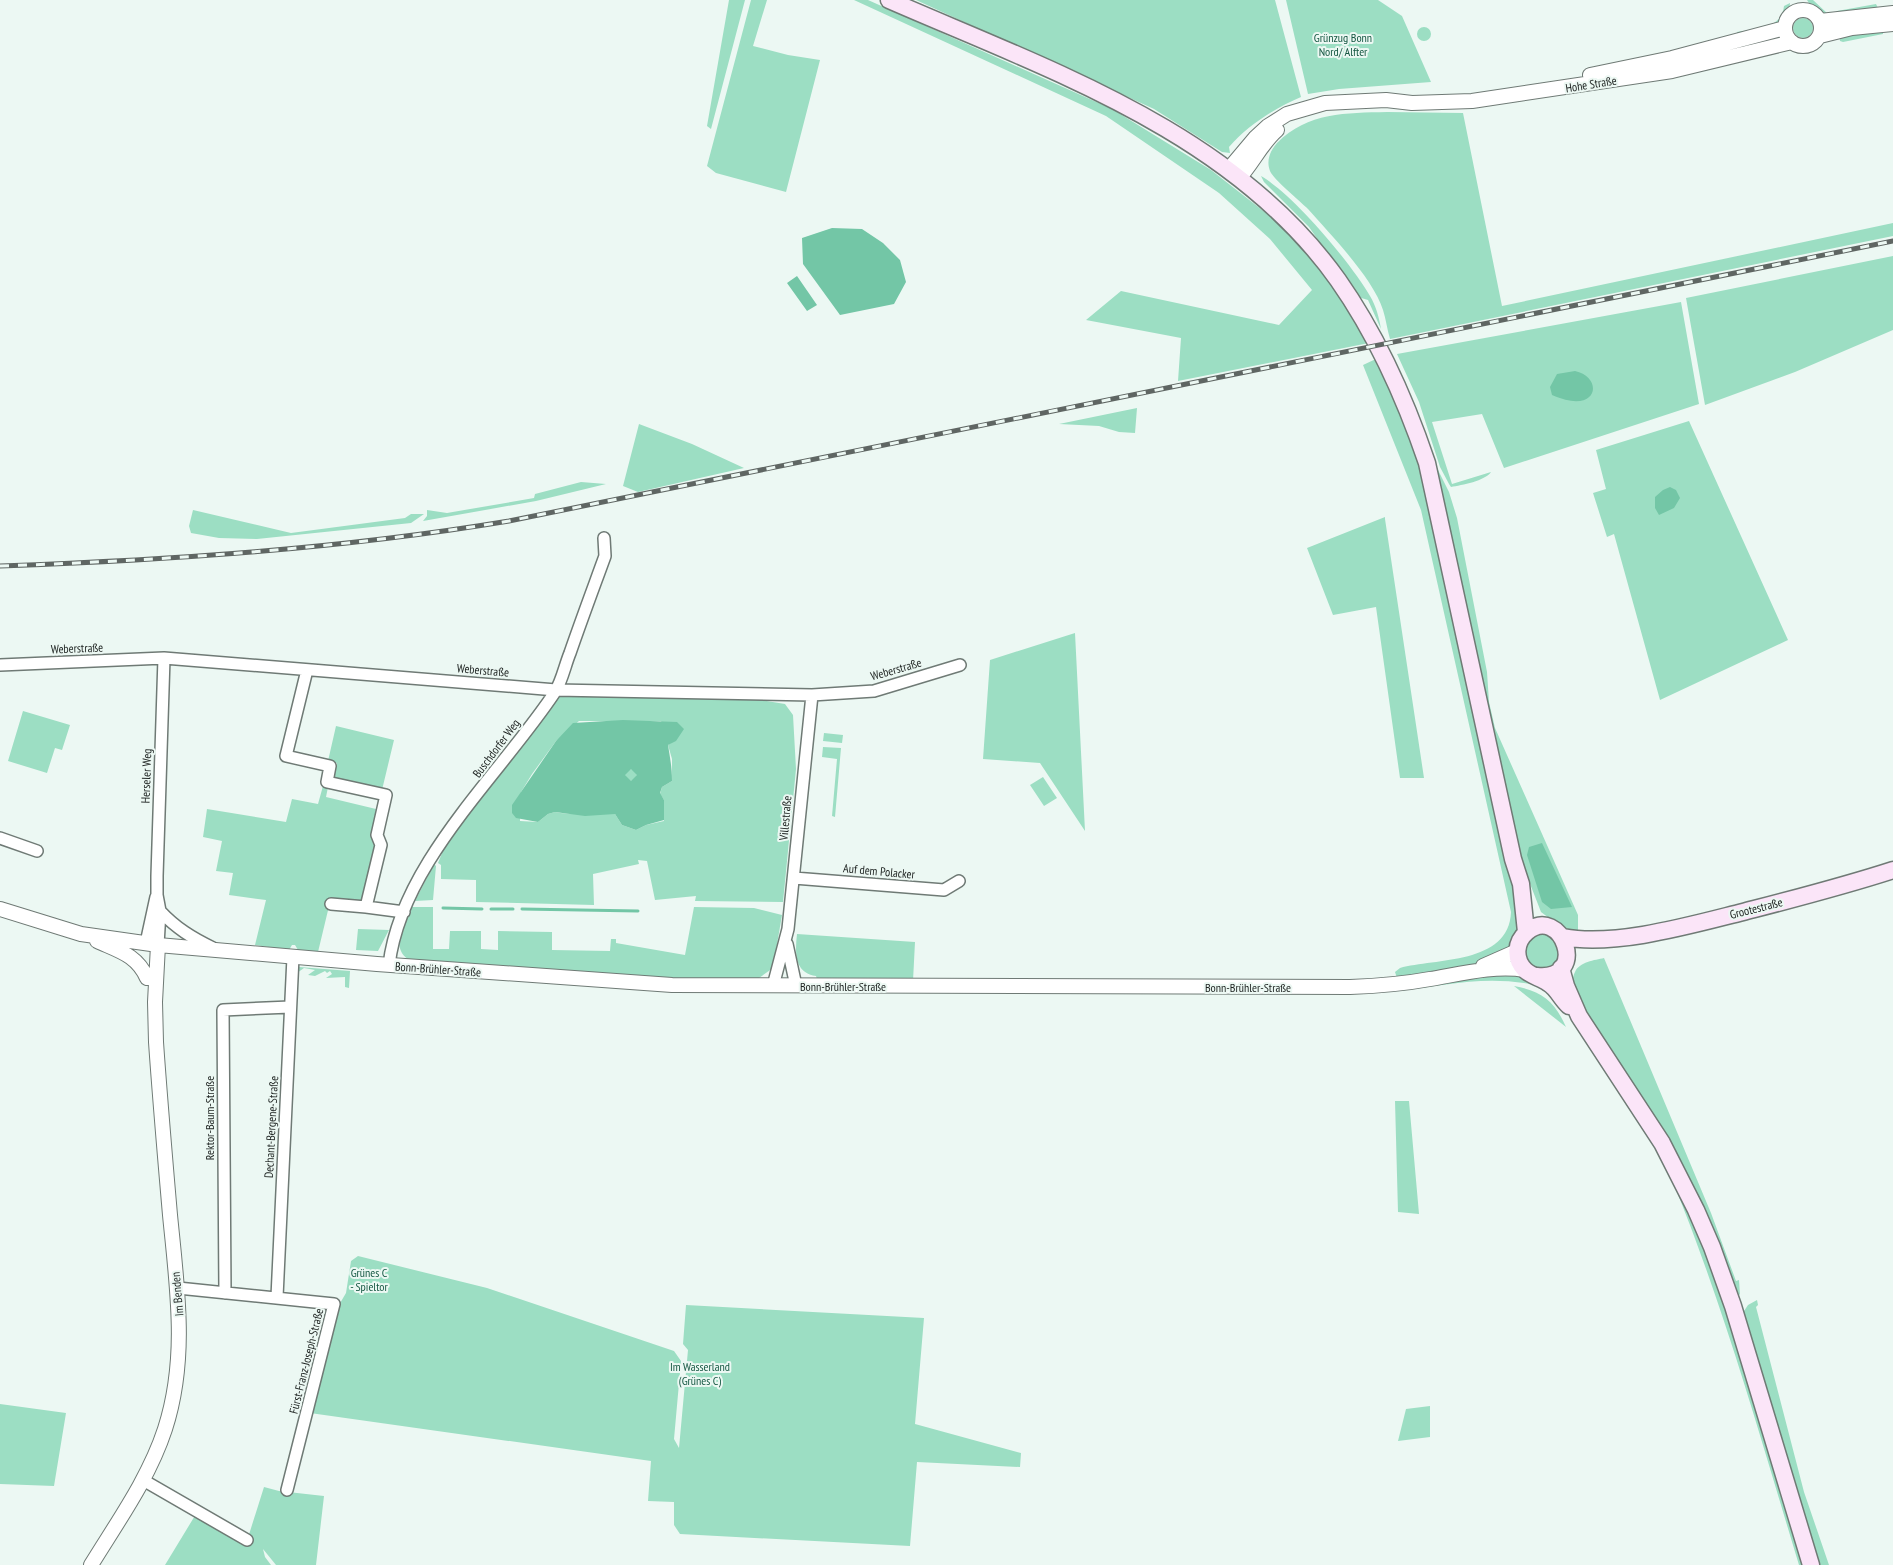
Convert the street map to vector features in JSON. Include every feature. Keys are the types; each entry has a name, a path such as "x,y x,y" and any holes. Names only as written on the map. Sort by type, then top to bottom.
{"main road":[{"path":"889,0 1097,91 1158,124 1234,174 1307,241 1338,280 1382,350 1406,403 1427,463 1442,520 1494,773 1521,884 1526,932"},
{"name":"Grootestraße","path":"1562,937 1582,940 1618,938 1719,918 1893,870"},
{"path":"1521,884 1545,927"},
{"path":"1579,1016 1568,989 1563,965 1566,945 1562,937 1558,932 1545,927 1538,927 1526,932 1520,941 1517,951 1519,961 1531,973 1550,984 1579,1016 1644,1114 1678,1172 1696,1210 1733,1306 1811,1565"},
{"name":"Grootestraße","path":"1563,965 1575,953 1618,938"},
{"path":"1531,973 1550,976 1563,965"}],"street":[{"path":"1820,36 1820,21 1806,5 1793,7 1785,28 1787,36 1792,42 1805,46 1814,43 1820,36 1852,28 1893,24"},
{"path":"1820,21 1893,13"},
{"name":"Hohe Straße","path":"1472,96 1573,79 1630,67 1774,33 1785,28"},
{"name":"Hohe Straße","path":"1234,174 1251,165 1264,143 1303,109 1325,103 1386,100 1412,103 1672,70 1792,42"},
{"name":"Buschdorfer Weg","path":"390,965 392,944 404,912 444,838 556,690 605,556 604,538"},
{"name":"Weberstraße","path":"0,665 164,658 556,690 812,695 874,691 960,665"},
{"name":"Herseler Weg","path":"152,944 156,895 164,658"},
{"path":"307,670 286,756 330,766 327,782 386,795 377,836 382,844 366,907"},
{"name":"Villestraße","path":"773,986 786,942 812,695"},
{"path":"0,838 36,851"},
{"name":"Auf dem Polacker","path":"794,878 944,890 959,881"},
{"name":"Herseler Weg","path":"152,944 160,911 156,895"},
{"path":"331,904 404,912"},
{"name":"Bonn-Brühler-Straße","path":"0,909 82,934 152,944 390,965 672,985 1350,987 1406,983 1466,972 1511,968 1531,973"},
{"name":"Bonn-Brühler-Straße","path":"160,911 175,927 190,937 220,950"},
{"path":"82,934 132,957 140,964 147,978"},
{"name":"Villestraße","path":"786,942 796,986"},
{"name":"Im Benden","path":"152,944 147,978 155,1002"},
{"name":"Im Benden","path":"91,1565 143,1480 161,1442 174,1393 180,1334 178,1288 160,1101 152,944"},
{"name":"Bonn-Brühler-Straße","path":"1466,972 1517,951"},
{"name":"Dechant-Bergene-Straße","path":"277,1297 292,957"},
{"name":"Rektor-Baum-Straße","path":"225,1293 223,1010 290,1007"},
{"name":"Fürst-Franz-Joseph-Straße","path":"178,1288 334,1304 287,1490"},
{"path":"143,1480 247,1540"}],"green space":[{"path":"729,0 745,0 711,129 707,126"},
{"path":"751,0 767,0 753,46 788,55 820,60 786,192 716,173 707,166"},
{"path":"854,0 868,0 1112,109 1211,170 1280,224 1337,291 1369,343 1178,381 1181,338 1086,320 1121,291 1279,325 1312,290 1270,239 1219,193 1106,116"},
{"path":"916,0 1275,0 1301,97 1281,106 1253,124 1229,147 1230,153 1222,152 1154,109"},
{"name":"Grünzug Bonn Nord/ Alfter","path":"1286,0 1378,0 1402,16 1431,82 1339,89 1308,94"},
{"path":"1807,0 1813,0 1828,14 1823,16"},
{"path":"1790,3 1789,11 1782,23 1737,38 1737,32 1759,29 1773,24 1782,14 1784,6"},
{"path":"1876,4 1878,8 1835,13 1837,11"},
{"path":"1803,18 1810,21 1813,28 1810,35 1803,38 1796,35 1793,28 1796,21"},
{"path":"1424,27 1429,29 1431,34 1429,39 1424,41 1419,39 1417,34 1419,29"},
{"path":"1883,30 1883,34 1840,41 1839,34"},
{"path":"1387,112 1463,113 1502,306 1893,223 1893,236 1390,339 1378,297 1361,271 1308,209 1272,175 1268,164 1272,149 1277,143 1302,125 1328,116"},
{"path":"1261,176 1305,213 1335,248 1372,300 1381,329 1368,300 1358,297 1309,227 1264,182"},
{"path":"1893,256 1893,330 1795,372 1705,405 1686,298"},
{"path":"1681,302 1699,404 1504,468 1482,414 1432,422 1452,484 1491,472 1479,480 1451,487 1440,467 1419,402 1397,354"},
{"path":"1378,358 1398,402 1426,486 1520,905 1519,922 1515,938 1508,948 1499,955 1456,969 1397,978 1395,972 1400,968 1468,956 1498,942 1507,929 1511,912 1421,510 1363,365"},
{"path":"1137,408 1135,433 1119,432 1099,426 1059,424"},
{"path":"1689,421 1788,640 1660,700 1614,534 1607,537 1593,493 1606,489 1596,450"},
{"path":"639,424 692,444 744,468 638,492 623,486"},
{"path":"1436,466 1449,492 1457,518 1487,672 1489,702 1495,728 1578,915 1578,936 1569,933 1541,912 1520,858"},
{"path":"581,482 606,484 536,501 423,521 427,516 427,510 447,513 534,498 535,494"},
{"path":"193,510 291,533 405,518 411,514 424,514 411,523 257,539 219,538 191,533 189,526"},
{"path":"1385,517 1424,778 1400,778 1376,607 1333,615 1307,548"},
{"path":"1075,633 1085,831 1040,763 983,759 990,660"},
{"path":"559,695 749,698 785,704 793,715 796,769 783,902 695,901 696,896 655,900 647,861 638,860 639,864 593,874 594,905 476,902 476,880 441,879 441,865 438,863 447,841","holes":["579,721 661,721 672,742 668,745 672,759 672,781 662,787 660,794 664,800 664,821 646,825 636,830 622,825 615,814 555,812 548,814 538,822 520,821 521,792 556,741"]},
{"path":"23,711 70,725 62,750 55,748 47,773 8,761"},
{"path":"336,726 394,740 382,790 333,781 337,763 328,761"},
{"path":"824,733 843,735 842,743 823,741"},
{"path":"823,747 841,748 835,817 832,816 837,759 822,757"},
{"path":"631,769 637,775 631,781 625,775"},
{"path":"1043,777 1057,798 1044,806 1030,785"},
{"path":"323,786 328,787 326,797 376,809 371,837 376,846 361,902 330,902 318,952 298,950 295,945 292,945 289,950 255,945 266,900 229,895 233,873 216,871 222,841 203,837 207,809 286,822 292,799 318,804"},
{"path":"434,864 436,866 433,900 415,901"},
{"path":"412,907 433,907 433,949 449,949 450,931 481,931 481,949 498,950 498,931 552,932 552,950 610,951 611,939 616,939 616,943 685,955 694,907 754,908 782,915 773,968 759,978 673,978 411,961 400,950 399,943"},
{"path":"358,929 389,930 378,951 356,950"},
{"path":"1542,933 1549,934 1555,938 1559,944 1559,958 1555,964 1549,968 1542,969 1535,968 1529,964 1525,958 1524,951 1525,944 1529,938 1535,934"},
{"path":"797,934 915,942 913,981 817,979 816,976 803,971 800,966 796,954"},
{"path":"1604,958 1711,1213 1736,1281 1739,1280 1740,1295 1735,1291 1570,987 1574,974 1580,966"},
{"path":"299,967 350,971 349,988 345,987 345,977 326,978 332,974 330,971 327,973 325,971 315,976 308,975 315,970 304,968 297,973"},
{"path":"1510,972 1540,986 1503,981 1485,981 1398,991"},
{"path":"1514,986 1532,991 1546,998 1557,1010 1566,1027"},
{"path":"1395,1101 1409,1101 1419,1214 1398,1212"},
{"path":"1676,1181 1723,1293 1806,1565 1799,1565 1725,1324 1673,1182"},
{"path":"358,1256 487,1288 674,1351 681,1361 674,1439 679,1448 688,1350 683,1344 686,1305 924,1318 915,1424 1021,1453 1020,1467 917,1462 910,1546 680,1534 674,1525 674,1502 648,1501 651,1461 310,1413 336,1310 346,1293 351,1261"},
{"path":"1757,1300 1758,1305 1756,1307 1804,1492 1829,1565 1819,1565 1742,1314 1748,1305"},
{"path":"0,1404 66,1413 54,1486 0,1484"},
{"path":"1430,1406 1430,1437 1398,1441 1406,1409"},
{"path":"264,1487 279,1491 324,1496 316,1565 276,1565 263,1549 265,1557 271,1565 165,1565 196,1514 246,1544"}],"shaded area":[{"path":"832,228 862,229 883,243 900,260 906,282 894,304 840,315 803,264 802,238"},
{"path":"797,276 817,305 807,311 787,283"},
{"path":"1575,371 1590,380 1593,387 1592,393 1588,398 1580,401 1568,400 1552,395 1550,387 1557,374"},
{"path":"1670,487 1676,490 1680,498 1674,508 1659,515 1655,508 1655,497"},
{"path":"623,720 677,722 684,729 676,741 668,745 672,781 662,787 660,793 664,800 664,820 636,830 622,825 615,814 585,816 555,812 548,814 538,822 516,818 512,813 512,805 556,741 573,723","holes":["631,769 637,775 631,781 625,775"]},
{"path":"1542,843 1572,907 1551,909 1542,902 1527,855 1529,847"}],"waterway":[{"path":"443,908 482,909"},
{"path":"491,909 513,909"},
{"path":"522,909 638,911"}],"railway":[{"path":"0,566 255,552 382,539 509,521 1893,241"}],"park label":[{"name":"Grünes C - Spieltor","path":"369,1279"},
{"name":"Im Wasserland (Grünes C)","path":"700,1373"}]}
